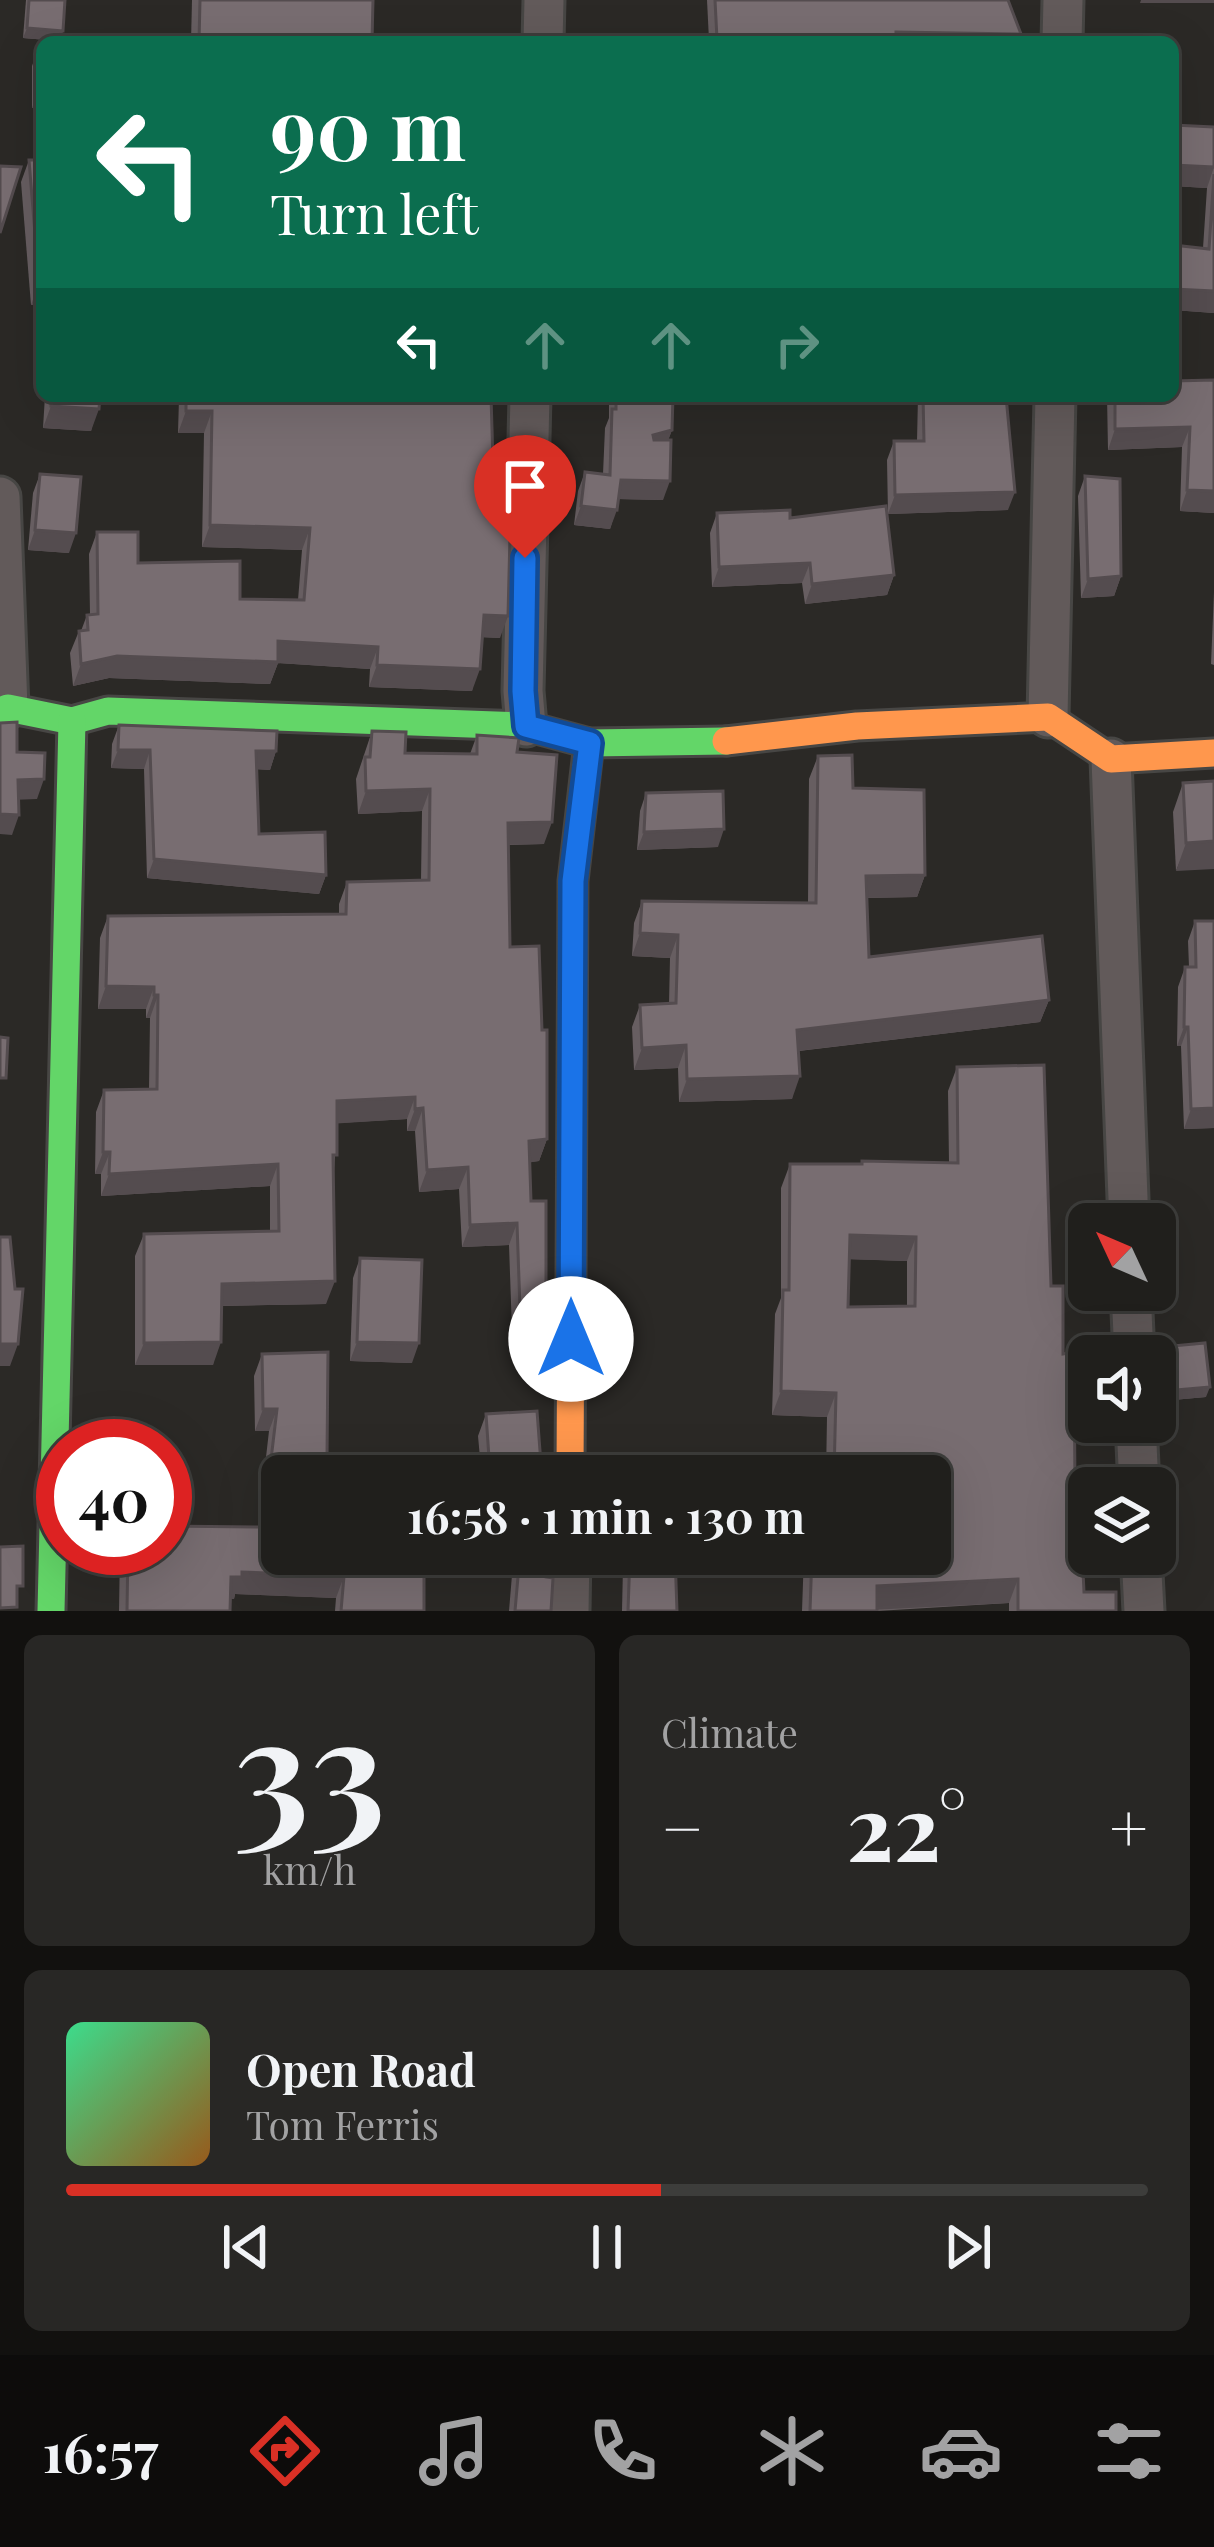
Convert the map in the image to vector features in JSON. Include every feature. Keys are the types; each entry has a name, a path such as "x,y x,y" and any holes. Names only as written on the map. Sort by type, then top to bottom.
{"street":[{"path":"543,36 544,0"},
{"path":"1061,36 1063,0"},
{"path":"526,726 530,402"},
{"path":"1048,717 1055,402"},
{"path":"0,497 4,710 72,721 108,712 526,726 590,743 758,740 857,726 1048,717 1111,759 1214,753"},
{"path":"51,1611 72,721"},
{"path":"570,1455 573,881 590,743"},
{"path":"1111,759 1128,1203"},
{"path":"569,1611 570,1575"},
{"path":"1143,1575 1144,1611"}],"building":[{"path":"29,0 65,0 63,31 27,28"},
{"path":"200,0 373,0 372,36 199,36"},
{"path":"715,0 1008,0 1021,34 896,32 896,36 717,36"},
{"path":"1179,125 1214,127 1214,167 1179,165"},
{"path":"29,160 36,160 36,246"},
{"path":"0,166 21,167 0,233"},
{"path":"1214,174 1214,291 1179,289 1179,246 1209,249"},
{"path":"1214,380 1214,491 1187,490 1190,427 1115,429 1115,402 1179,402 1179,381"},
{"path":"51,402 100,402 99,409 51,406"},
{"path":"186,402 491,402 494,494 511,495 508,616 484,615 480,669 377,665 378,647 278,641 278,662 117,656 81,664 79,631 88,630 87,615 98,614 97,532 138,532 138,563 240,561 240,599 304,600 310,528 210,525 212,411 186,411"},
{"path":"616,402 673,402 672,430 653,435 654,440 671,440 670,481 621,480 617,510 581,506 585,472 610,475 612,409"},
{"path":"923,402 1007,402 1015,492 895,495 894,441 924,441"},
{"path":"40,474 81,477 76,533 35,530"},
{"path":"1085,476 1120,479 1121,576 1088,579"},
{"path":"886,506 894,575 812,584 810,563 719,567 717,513 790,510 790,518"},
{"path":"17,722 17,752 45,753 44,779 18,780 19,815 0,814 0,723"},
{"path":"119,725 277,731 276,751 256,751 259,834 325,832 326,875 154,859 150,750 118,750"},
{"path":"372,731 406,732 405,753 477,754 477,735 519,738 517,752 557,755 552,822 508,823 510,947 539,946 542,1030 547,1030 547,1139 529,1141 531,1201 546,1201 546,1308 520,1309 517,1223 470,1225 468,1167 427,1170 423,1108 415,1109 415,1097 337,1101 335,1281 222,1284 221,1342 144,1343 144,1234 279,1231 278,1164 109,1174 110,1152 103,1152 104,1090 157,1089 158,995 154,987 106,986 108,916 346,914 347,882 429,880 430,789 366,791 365,757 370,757"},
{"path":"852,755 853,788 924,790 925,875 866,876 869,957 1042,936 1049,1000 797,1030 800,1076 687,1079 686,1045 642,1048 640,1005 676,1003 678,935 640,933 642,901 816,903 818,756"},
{"path":"1214,781 1214,841 1186,843 1183,783"},
{"path":"723,791 724,829 644,832 646,793"},
{"path":"1195,921 1214,921 1214,1108 1191,1109 1185,967 1196,967"},
{"path":"0,1037 8,1038 6,1078 0,1078"},
{"path":"1044,1065 1051,1286 1063,1286 1068,1443 1075,1443 1075,1467 1068,1467 1068,1575 1083,1575 1084,1592 1116,1592 1116,1611 1018,1611 1018,1579 877,1586 877,1611 810,1611 811,1575 951,1575 951,1455 835,1455 836,1393 781,1391 783,1290 789,1290 790,1164 958,1163 957,1067","holes":["850,1235 916,1237 915,1306 848,1307"]},
{"path":"0,1237 10,1237 15,1289 23,1289 18,1344 0,1344"},
{"path":"360,1258 422,1260 419,1343 357,1342"},
{"path":"1205,1343 1210,1387 1176,1390 1176,1346"},
{"path":"328,1352 327,1455 272,1455 277,1409 263,1409 262,1354"},
{"path":"537,1411 540,1455 489,1455 486,1414"},
{"path":"192,1526 261,1527 261,1573 231,1577 230,1611 127,1611 128,1575 192,1575"},
{"path":"23,1546 23,1586 17,1586 17,1607 0,1608 0,1547"},
{"path":"318,1575 424,1575 424,1611 341,1611 344,1576"},
{"path":"518,1575 553,1578 551,1611 515,1611"},
{"path":"629,1575 676,1575 677,1611 628,1611"}],"traffic: fast":[{"path":"0,711 8,708 72,721 108,711 526,726 589,743 726,741"},
{"path":"51,1611 72,721"}],"traffic: slow":[{"path":"726,741 857,726 1048,717 1111,759 1214,753"},
{"path":"570,1455 573,881 589,743"}],"route":[{"path":"525,558 526,726 590,743 573,881 571,1339"}]}
